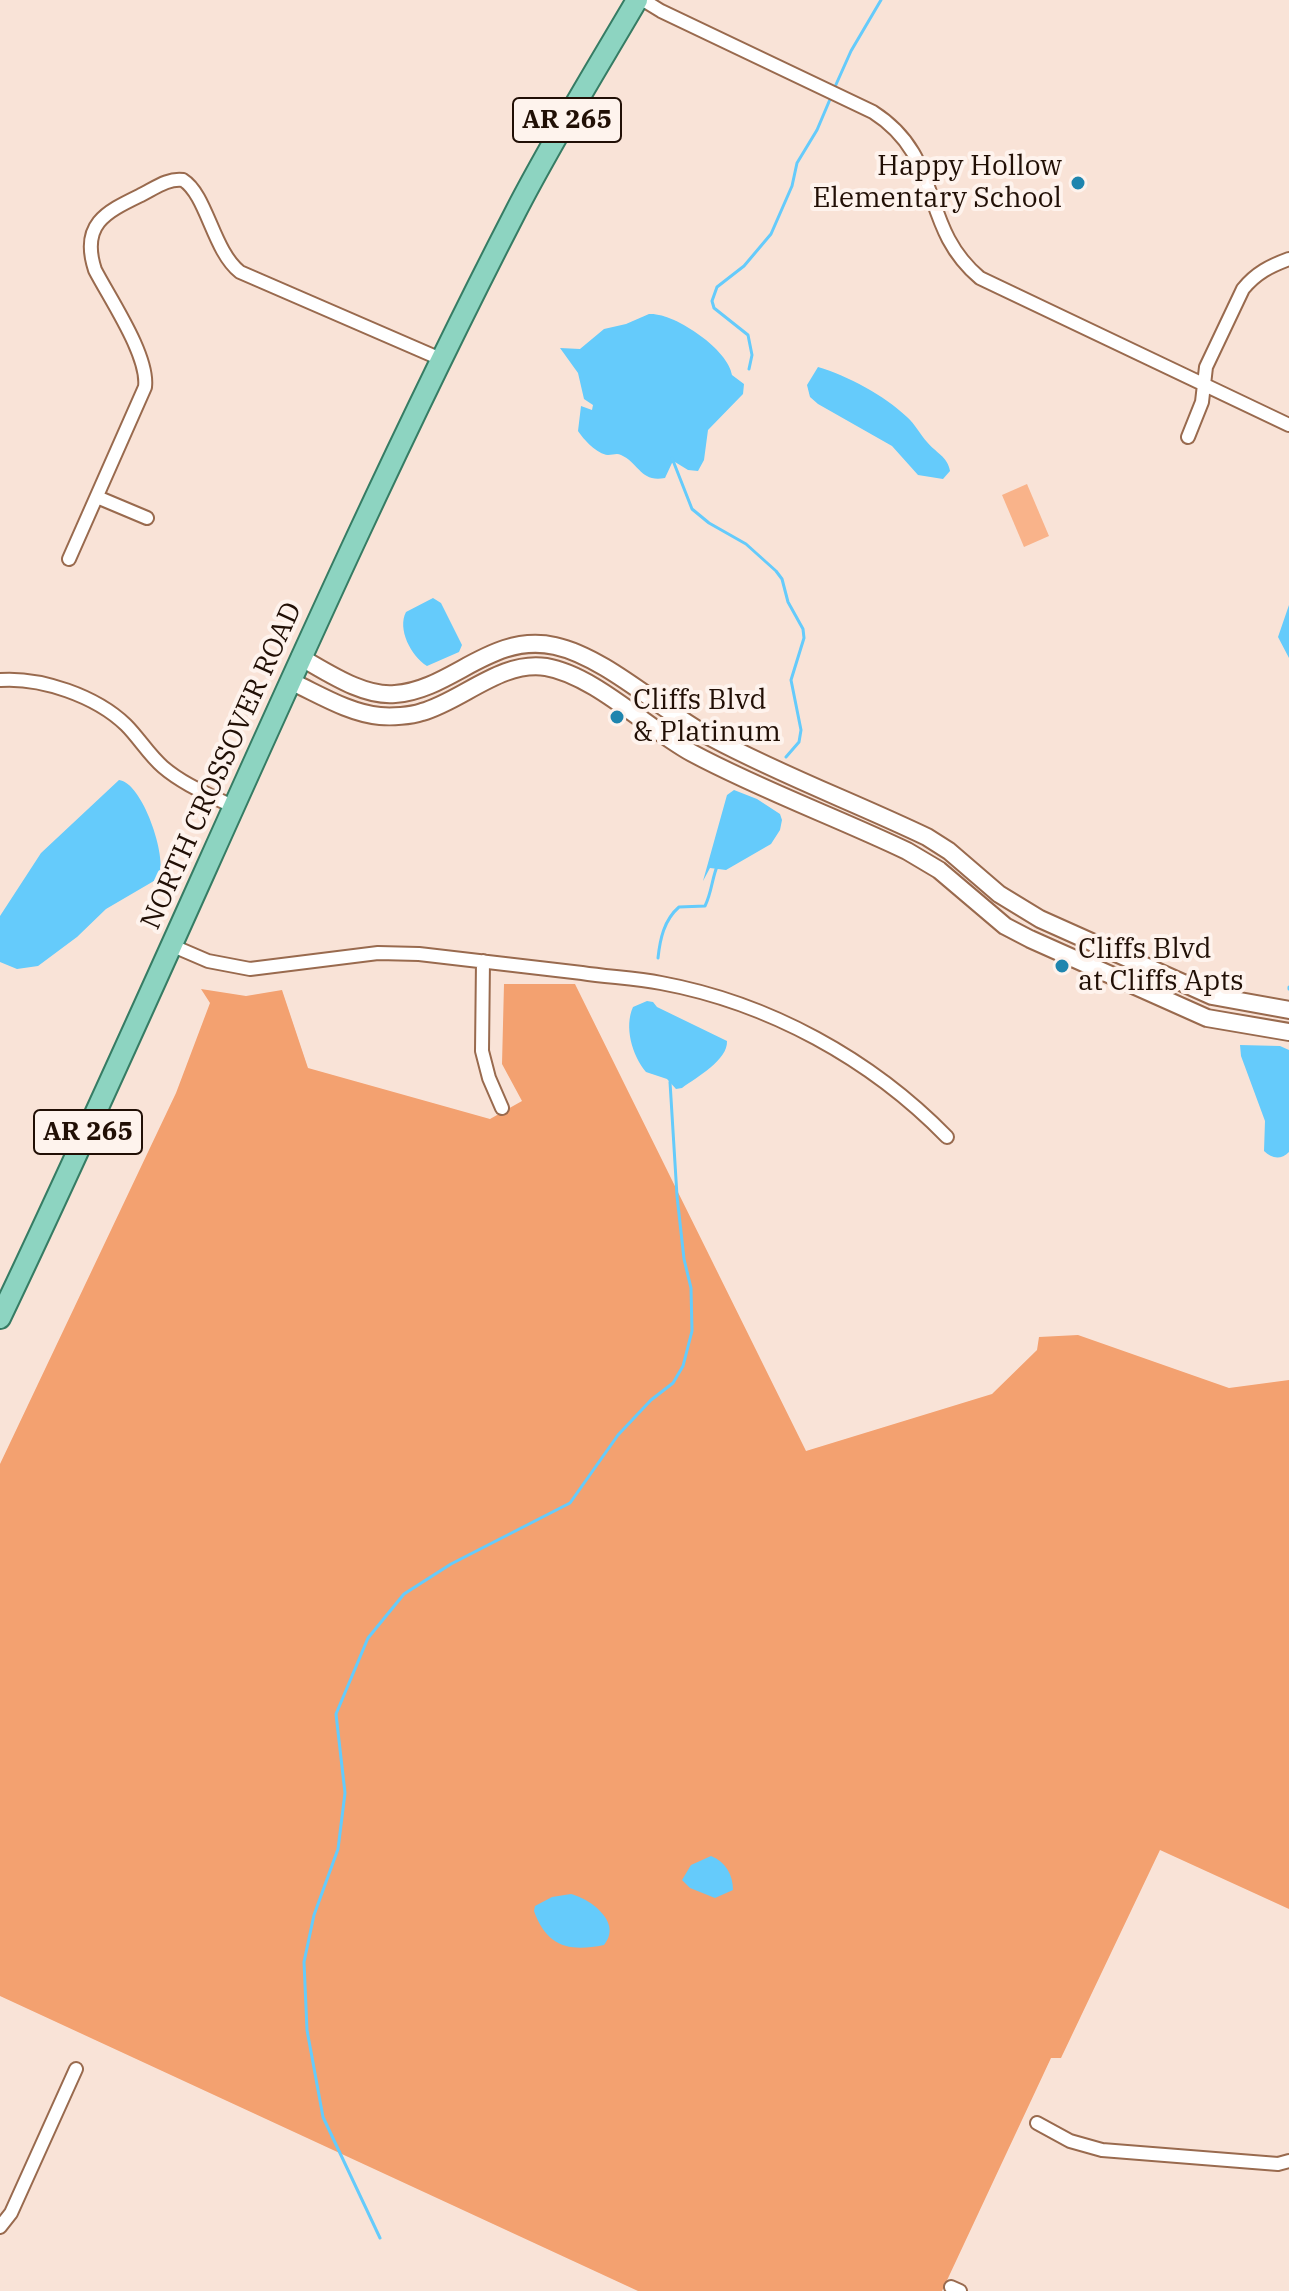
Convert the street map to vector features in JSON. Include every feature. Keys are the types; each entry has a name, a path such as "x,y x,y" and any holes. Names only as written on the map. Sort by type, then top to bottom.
{"main road":[{"name":"NORTH CROSSOVER ROAD","path":"0,1318 173,946 300,657 443,360 540,166 637,0"}],"street":[{"path":"643,0 887,121 910,145 925,175 945,237 965,265 980,278 1289,425"},
{"path":"69,559 142,396 146,377 143,360 95,270 90,254 90,237 96,224 115,208 169,181 183,180 193,190 225,256 240,272 443,360"},
{"path":"1188,437 1202,402 1206,367 1243,289 1266,268 1289,259"},
{"path":"97,497 147,518"},
{"path":"300,657 345,681 378,693 396,694 425,687 490,653 525,644 572,650 711,738 927,837 949,851 999,894 1040,919 1212,996 1289,1010"},
{"path":"290,681 350,709 378,716 421,713 501,675 527,667 545,667 569,674 692,753 907,851 939,870 1005,926 1030,939 1207,1018 1289,1032"},
{"path":"0,680 40,681 108,710 126,724 163,766 187,784 234,807"},
{"path":"173,946 208,961 250,969 378,953 419,954 661,983 714,996 759,1012 834,1048 878,1077 947,1137"},
{"path":"483,961 482,1051 502,1108"},
{"path":"0,2227 11,2213 76,2069"},
{"path":"1037,2123 1070,2141 1102,2150 1278,2164 1289,2161"}],"shaded area":[{"path":"1027,484 1049,536 1024,547 1002,495"},
{"path":"504,984 575,984 806,1451 992,1394 1037,1350 1039,1337 1078,1335 1229,1388 1289,1380 1289,1909 1160,1850 1061,2058 1051,2058 942,2291 638,2291 0,1996 0,1464 176,1093 210,1003 201,989 246,996 282,990 308,1068 490,1119 522,1101 502,1064"}],"water":[{"path":"649,314 672,319 699,334 721,355 732,375 744,384 743,394 708,430 704,460 698,471 688,470 675,462 665,478 657,479 645,475 621,455 600,452 578,431 581,406 592,410 593,405 584,399 578,373 560,348 580,349 604,329"},
{"path":"818,367 865,387 888,401 944,458 950,471 943,479 918,475 892,446 818,404 810,397 807,385"},
{"path":"433,598 441,603 462,645 459,652 427,666 407,642 403,626 406,612"},
{"path":"1289,605 1289,658 1278,637"},
{"path":"119,780 136,793 151,822 160,854 159,878 106,909 77,937 38,966 17,969 0,962 0,916 41,853"},
{"path":"734,790 757,799 780,814 780,830 771,844 726,870 710,868 703,881 727,795"},
{"path":"647,1001 727,1041 717,1061 682,1088 676,1089 667,1079 646,1072 633,1049 629,1032 630,1015 633,1007"},
{"path":"1240,1045 1280,1046 1289,1050 1289,1152 1283,1156 1273,1157 1264,1151 1265,1121 1241,1056"},
{"path":"711,1856 725,1865 733,1884 733,1890 715,1898 690,1888 682,1880 691,1865"},
{"path":"571,1894 602,1913 610,1928 604,1945 580,1948 561,1944 539,1923 535,1906 552,1897"}],"waterway":[{"path":"834,89 851,51 881,0"},
{"path":"749,369 752,355 748,335 714,308 712,301 717,287 744,266 771,234 792,186 797,163 817,130 831,97"},
{"path":"672,458 692,509 709,523 746,544 776,571 803,629 804,638 791,680 801,730 799,742 786,757"},
{"path":"658,958 666,924 679,907 705,906 718,864"},
{"path":"380,2238 323,2117 307,2030 304,1962 314,1915 338,1849 345,1793 336,1714 368,1638 404,1594 451,1564 570,1503 618,1435 651,1400 673,1383 683,1366 692,1331 691,1288 684,1259 677,1196 670,1082"}],"place":[{"name":"Happy Hollow Elementary School","path":"1078,183"},
{"name":"Cliffs Blvd & Platinum","path":"617,717"},
{"name":"Cliffs Blvd at Cliffs Apts","path":"1062,966"}]}
